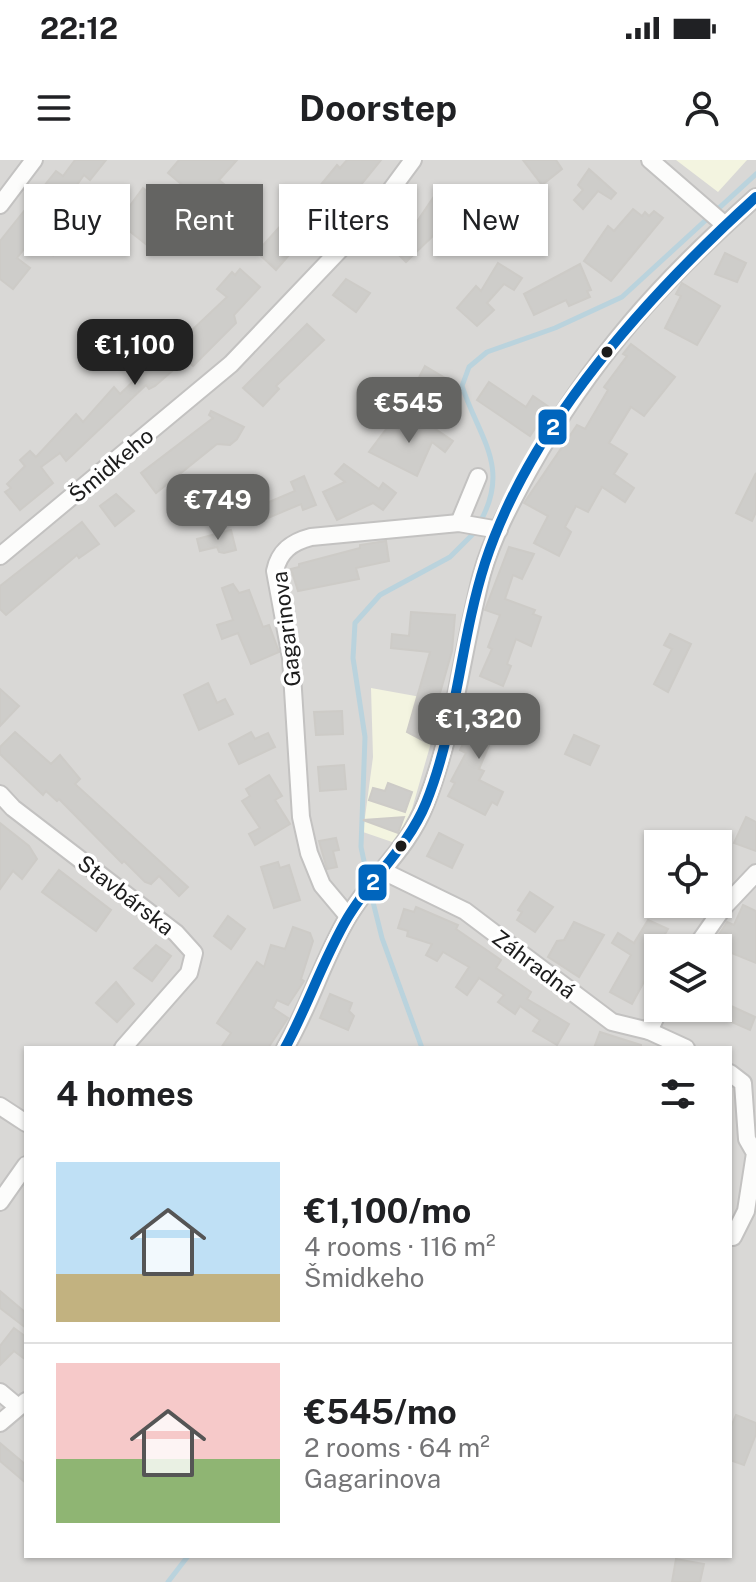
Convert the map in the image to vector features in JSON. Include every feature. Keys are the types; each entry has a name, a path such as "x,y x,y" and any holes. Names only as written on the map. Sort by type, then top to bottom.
{"street":[{"path":"0,205 34,160"},
{"name":"Šmidkeho","path":"0,556 231,364 371,217 413,160"},
{"path":"650,160 723,223"},
{"path":"286,1046 348,916 419,822 428,800 457,697 494,529 586,375 655,291 723,223 756,197"},
{"path":"463,523 478,477"},
{"name":"Gagarinova","path":"348,916 322,885 309,853 301,817 291,658 277,563 295,542 311,537 463,523 494,529"},
{"name":"Stavbárska","path":"0,794 13,808 176,933 194,953 189,973 125,1046"},
{"path":"705,934 723,908 756,873"},
{"name":"Záhradná","path":"381,876 465,911 612,1022 649,1031 682,1046"},
{"path":"649,1031 653,1022"},
{"path":"732,1075 743,1083 747,1139 755,1154 746,1211 733,1237"},
{"path":"0,1106 24,1122"},
{"path":"0,1202 24,1168"},
{"path":"0,1392 22,1404 0,1423"}],"shaded area":[{"path":"0,160 756,160 756,1582 0,1582"},
{"path":"676,160 747,160 718,192"},
{"path":"371,688 443,701 412,809 395,843 363,832 373,757"}],"building":[{"path":"75,160 106,160 90,180 84,175 78,184 46,184 56,171 63,176"},
{"path":"179,160 237,160 219,180 224,184 181,184 168,173"},
{"path":"347,160 381,160 362,184 321,184 337,165 340,168"},
{"path":"523,160 556,160 562,169 541,184"},
{"path":"589,169 616,193 611,199 598,191 583,209 574,200 583,190 578,185"},
{"path":"143,188 146,190 146,244 130,232 130,206"},
{"path":"433,198 433,236 417,251 417,222"},
{"path":"633,209 642,216 645,212 649,216 654,211 663,218 611,281 584,261 608,226 614,231"},
{"path":"24,211 24,249 17,258 30,268 13,289 0,279 0,241"},
{"path":"279,227 279,256 288,256 276,270 261,256 263,245"},
{"path":"725,253 746,263 737,282 715,274"},
{"path":"498,263 522,278 514,290 504,284 487,303 494,310 477,326 457,308 476,286 481,291"},
{"path":"580,264 591,290 587,291 590,297 569,306 566,300 534,315 524,294"},
{"path":"240,269 260,287 234,315 236,323 193,366 186,359 155,386 149,389 146,385 66,461 60,453 41,467 53,483 20,510 5,492 11,488 7,484 25,466 20,460 30,451 36,457 76,414 83,422 114,387 120,394 143,372 134,362 145,352 148,355 171,333 178,340 190,332 227,297 217,289 232,272 235,275"},
{"path":"346,279 370,293 356,312 333,295"},
{"path":"682,283 720,306 697,345 665,328 681,296 676,294"},
{"path":"307,324 324,340 276,386 279,389 263,406 243,388"},
{"path":"631,344 675,377 644,416 631,407 609,443 627,454 614,474 634,488 625,502 602,487 588,512 576,506 565,527 571,532 559,556 534,543 548,516 524,503 577,425 585,429 608,390 604,387 627,356 623,354"},
{"path":"425,366 447,379 440,391 432,387 428,395 414,387"},
{"path":"489,382 526,407 533,396 549,407 530,436 477,400"},
{"path":"211,411 244,427 237,439 230,445 217,444 156,493 141,473 213,418 209,415"},
{"path":"393,420 415,431 422,420 453,441 445,452 432,442 417,476 369,452"},
{"path":"344,464 379,489 383,483 396,493 383,510 373,503 337,520 323,492 345,482 335,474"},
{"path":"756,473 756,512 752,521 736,513"},
{"path":"304,476 316,505 303,510 301,504 261,521 255,508 295,491 291,482"},
{"path":"116,494 134,511 115,526 100,506"},
{"path":"82,522 99,544 79,558 77,555 6,615 0,609 0,586"},
{"path":"231,530 236,550 224,553 219,552 217,547 200,551 197,539"},
{"path":"386,541 389,561 356,568 359,579 298,591 291,569 299,567 299,564 360,548 360,545"},
{"path":"509,547 534,554 522,579 513,575 505,599 535,610 533,614 541,617 531,646 516,639 503,686 480,676 492,649 488,647 500,615 485,610"},
{"path":"233,584 239,593 249,590 263,627 269,625 279,652 251,664 238,633 222,639 217,625 233,620 222,588"},
{"path":"411,612 455,615 452,651 426,742 407,732 430,652 391,648 392,634 409,636"},
{"path":"670,634 691,644 668,692 654,684 672,649 664,645"},
{"path":"208,683 217,703 225,699 233,714 199,730 184,695"},
{"path":"0,689 19,706 0,726"},
{"path":"476,705 521,725 516,738 496,729 479,769 484,771 479,780 503,792 497,805 492,802 485,815 448,796 455,783 451,781 466,753 460,750 474,720 470,718"},
{"path":"342,711 343,734 316,735 314,712"},
{"path":"15,732 51,764 60,755 80,779 75,784 188,887 179,896 159,876 151,884 145,882 59,799 57,801 46,791 43,795 0,754 0,747"},
{"path":"251,732 255,739 268,733 275,747 239,764 229,744"},
{"path":"574,735 599,746 590,765 565,754"},
{"path":"344,765 346,789 320,791 318,767"},
{"path":"269,775 282,796 275,800 290,824 255,845 249,834 260,828 242,801 250,796 246,789"},
{"path":"388,783 412,792 405,812 369,800 373,788 385,791"},
{"path":"404,817 398,833 363,820"},
{"path":"746,817 756,822 756,851 734,843"},
{"path":"0,823 29,846 37,859 22,879 13,871 0,889"},
{"path":"439,833 463,845 452,868 427,856"},
{"path":"336,838 339,850 333,851 337,867 327,869 319,841"},
{"path":"278,862 280,868 289,865 300,900 274,908 261,867"},
{"path":"59,870 111,910 96,931 42,892"},
{"path":"530,892 553,907 535,932 517,920 522,912 518,910"},
{"path":"743,905 756,911 756,963 732,953 732,934 719,934 727,922 734,925"},
{"path":"416,907 458,925 456,929 501,960 496,968 531,992 527,999 569,1024 557,1045 533,1031 540,1020 520,1006 515,1014 498,1002 504,995 479,978 467,995 456,987 469,967 443,952 437,961 426,955 432,944 407,936 408,931 398,928 404,909 414,912"},
{"path":"228,916 245,929 231,949 214,936"},
{"path":"648,920 668,929 665,934 644,934 644,982 632,1004 610,992 631,955 612,943 618,933 634,943"},
{"path":"574,922 604,935 579,977 548,957 557,941 564,940"},
{"path":"293,927 310,933 313,941 301,979 304,981 288,1005 277,1000 273,1008 288,1018 269,1046 222,1046 231,1033 217,1023 257,962 264,967 271,945 285,949"},
{"path":"156,945 171,956 152,981 134,968"},
{"path":"116,982 134,1004 117,1022 96,1003"},
{"path":"330,994 352,1003 349,1011 354,1016 348,1030 320,1018"},
{"path":"732,1006 755,1017 750,1030 732,1022"},
{"path":"600,1032 641,1045 641,1046 595,1046"},
{"path":"0,1291 24,1311 24,1326 0,1308"},
{"path":"14,1328 24,1336 24,1358 14,1351 0,1365 0,1346"},
{"path":"736,1415 756,1423 756,1434 744,1465 732,1461 732,1424"},
{"path":"0,1443 24,1463 24,1481 0,1461"},
{"path":"676,1559 704,1564 700,1582 672,1582"}],"waterway":[{"path":"480,522 493,485 492,469 489,453 462,386 469,367 487,352 555,328 622,297 756,174"},
{"path":"368,880 361,847 365,737 353,658 355,623 380,595 450,557 476,531"},
{"path":"371,894 382,938 421,1046"},
{"path":"168,1582 186,1558"}],"transit line":[{"name":"2","path":"286,1046 348,917 410,834 426,803 445,744 485,563 505,511 532,460 563,411 635,318 756,197"}]}
